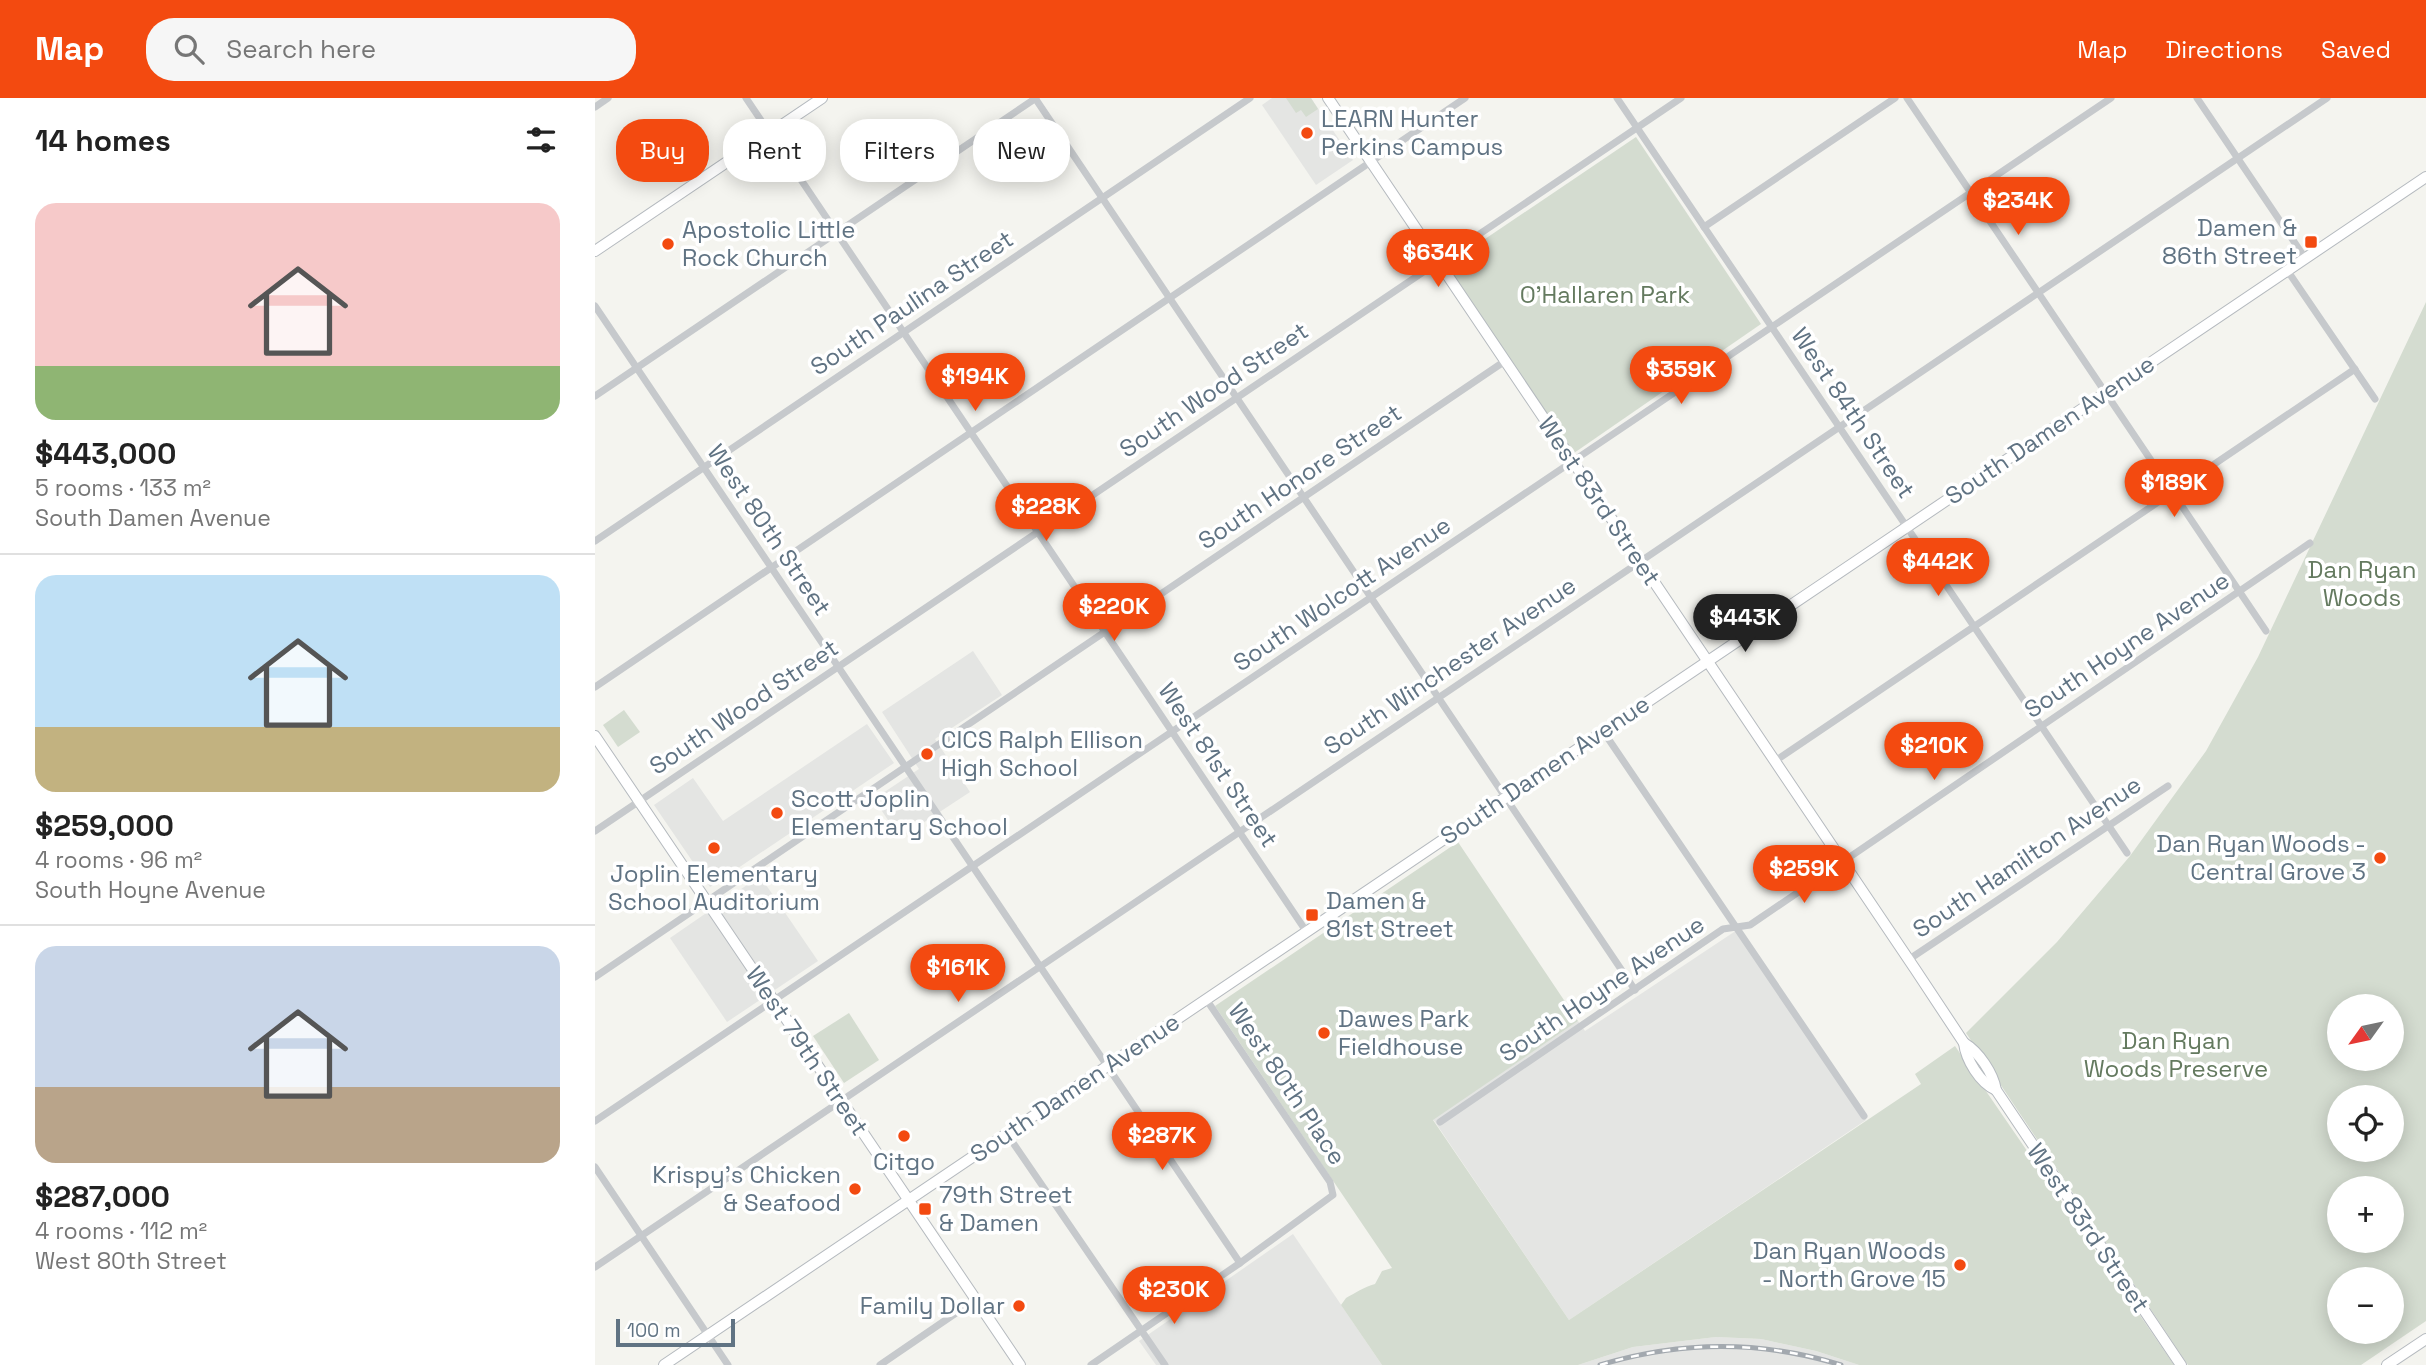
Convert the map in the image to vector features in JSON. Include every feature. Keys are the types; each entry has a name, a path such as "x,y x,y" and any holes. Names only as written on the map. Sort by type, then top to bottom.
{"street":[{"path":"595,107 608,98"},
{"name":"West 81st Street","path":"746,98 760,119"},
{"path":"790,119 822,98"},
{"path":"595,396 1036,98 1635,990"},
{"name":"South Paulina Street","path":"595,541 1250,98"},
{"name":"West 83rd Street","path":"1328,98 1909,960 1964,1043 1965,1053 1986,1086 1996,1090 2181,1365"},
{"path":"595,687 1465,98"},
{"name":"West 84th Street","path":"1617,98 2127,853"},
{"name":"South Wood Street","path":"595,831 1681,98"},
{"path":"1704,227 1895,98"},
{"path":"1907,98 2266,631"},
{"name":"South Wolcott Avenue","path":"595,1121 2111,98"},
{"path":"2197,98 2305,258"},
{"name":"South Winchester Avenue","path":"595,1267 2327,98"},
{"path":"595,251 723,164"},
{"name":"South Damen Avenue","path":"664,1365 2426,177"},
{"name":"West 81st Street","path":"802,182 1306,931"},
{"path":"2287,270 2375,399"},
{"name":"West 80th Street","path":"595,306 1240,1263"},
{"name":"South Honore Street","path":"595,977 1505,361"},
{"path":"1775,761 2355,369"},
{"name":"South Hoyne Avenue","path":"1440,1122 1723,929 1750,925 2310,543"},
{"path":"1603,731 1864,1116"},
{"name":"West 79th Street","path":"595,736 1020,1365"},
{"name":"South Hamilton Avenue","path":"1909,960 2168,786"},
{"name":"West 80th Place","path":"1206,999 1333,1191 1327,1201 1240,1263"},
{"path":"1007,1134 1165,1365"},
{"path":"595,1167 729,1365"},
{"path":"1091,1365 1240,1263"},
{"path":"880,1365 975,1300"},
{"path":"2387,1365 2426,1339"}],"shaded area":[{"name":"LEARN Hunter Perkins Campus","path":"1272,98 1311,98 1353,160 1316,185 1262,105"},
{"name":"CICS Ralph Ellison High School","path":"973,651 1002,695 935,739 970,792 900,838 874,799 919,769 882,712"},
{"name":"Scott Joplin Elementary School","path":"867,724 894,763 710,887 654,805 693,778 723,821"},
{"path":"760,876 818,961 727,1022 670,938"},
{"path":"1737,930 1866,1120 1569,1320 1433,1119 1578,1021 1585,1031"},
{"path":"1293,1234 1382,1365 1156,1365 1139,1341"},
{"path":"1716,1337 1761,1339 1816,1351 1859,1365 1578,1365 1633,1347"}],"green space":[{"path":"1286,98 1311,98 1318,109 1306,117 1301,110 1296,113"},
{"name":"O'Hallaren Park","path":"1636,137 1761,324 1574,453 1450,271 1448,264"},
{"name":"Dan Ryan Woods Preserve","path":"2426,302 2426,1321 2404,1336 2404,1267 2327,1267 2327,1344 2392,1344 2361,1365 2188,1365 1966,1033 2057,942 2130,856 2206,751 2258,657"},
{"path":"624,710 640,732 618,747 603,725"},
{"path":"1458,842 1578,1021 1433,1120 1569,1320 1921,1084 1915,1074 1955,1046 2174,1365 1859,1365 1816,1351 1761,1339 1716,1337 1633,1347 1578,1365 1382,1365 1341,1305 1346,1298 1375,1284 1382,1271 1392,1268 1215,1006"},
{"path":"849,1013 879,1060 844,1083 813,1036"}],"railway":[{"path":"1600,1365 1660,1351 1721,1347 1781,1351 1841,1365"}],"place":[{"name":"LEARN Hunter Perkins Campus","path":"1307,133"},
{"name":"Damen & 86th Street","path":"2311,242"},
{"name":"Apostolic Little Rock Church","path":"668,244"},
{"name":"CICS Ralph Ellison High School","path":"927,754"},
{"name":"Scott Joplin Elementary School","path":"777,813"},
{"name":"Joplin Elementary School Auditorium","path":"714,848"},
{"name":"Dan Ryan Woods - Central Grove 3","path":"2380,858"},
{"name":"Damen & 81st Street","path":"1312,915"},
{"name":"Dawes Park Fieldhouse","path":"1324,1033"},
{"name":"Citgo","path":"904,1136"},
{"name":"Krispy's Chicken & Seafood","path":"855,1189"},
{"name":"79th Street & Damen","path":"925,1209"},
{"name":"Dan Ryan Woods - North Grove 15","path":"1960,1265"},
{"name":"Family Dollar","path":"1019,1306"}],"park label":[{"name":"Dan Ryan Woods","path":"2362,584"}]}
